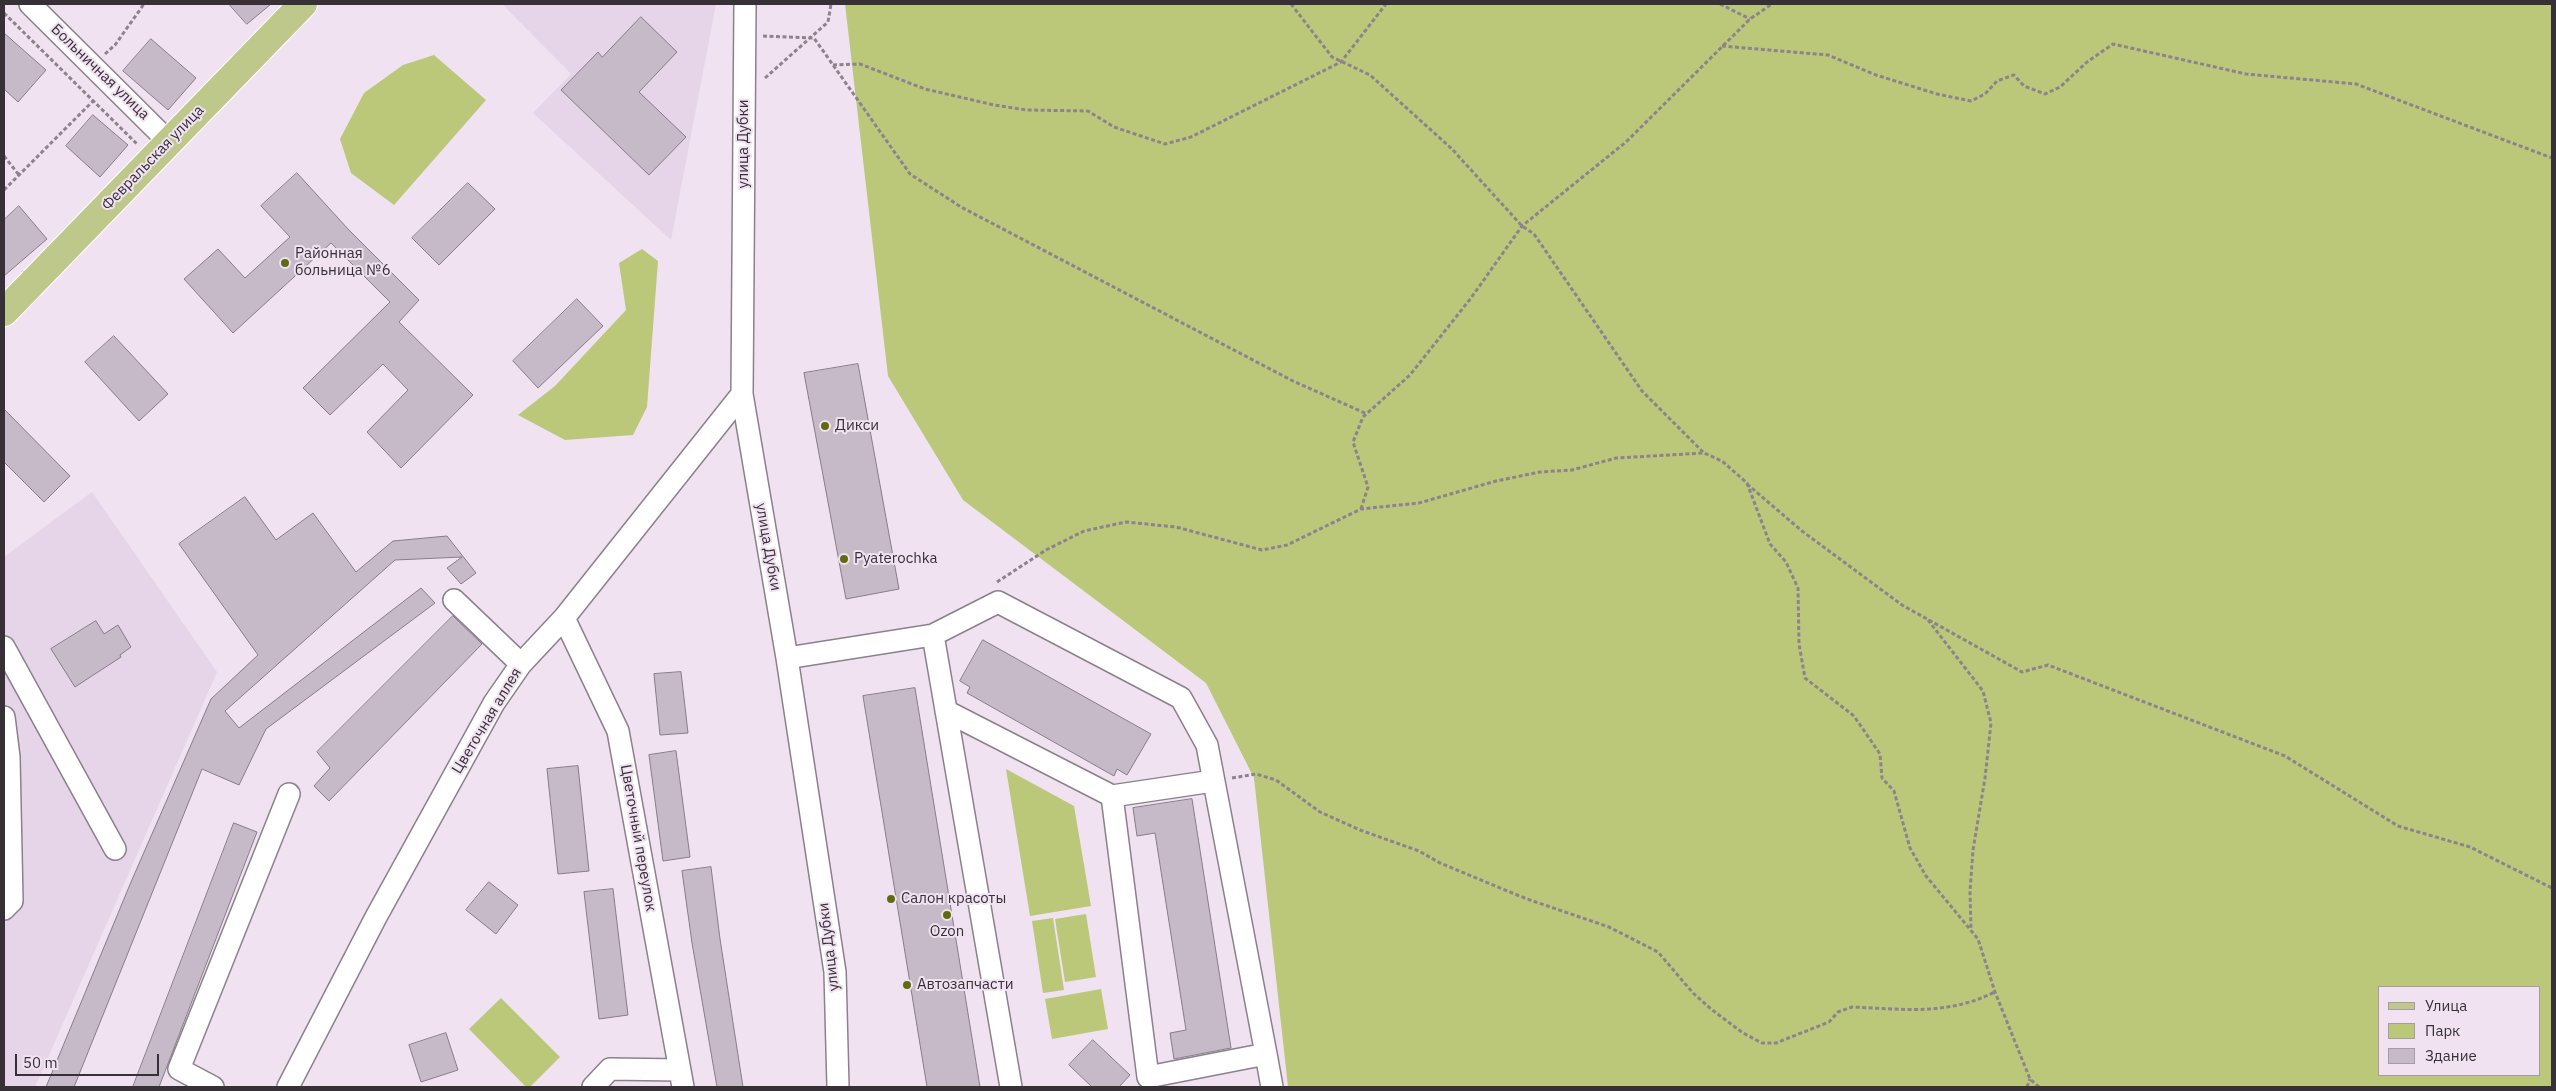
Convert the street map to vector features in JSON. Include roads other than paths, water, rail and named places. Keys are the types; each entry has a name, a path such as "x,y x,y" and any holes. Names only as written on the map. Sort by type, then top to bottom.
{"main road":[{"name":"Февральская улица","path":"4,312 303,4"}],"street":[{"name":"Больничная улица","path":"30,4 169,142"},
{"name":"улица Дубки","path":"745,4 742,394 787,658 835,972 838,1087"},
{"name":"Цветочная аллея","path":"288,1087 408,859 494,703 521,664 564,618 742,394"},
{"path":"454,600 521,664"},
{"path":"787,658 933,635 998,602 1180,698 1207,745 1272,1087"},
{"name":"Цветочный переулок","path":"564,618 618,731 681,1078 610,1069 593,1087"},
{"path":"933,635 1011,1087"},
{"path":"4,647 115,849"},
{"path":"946,711 1112,796 1214,781"},
{"path":"4,717 12,901 4,908"},
{"path":"213,1087 178,1069 289,794"},
{"path":"1112,796 1148,1077 1266,1054"}],"place":[{"name":"Районная больница №6","path":"285,263"},
{"name":"Дикси","path":"825,426"},
{"name":"Pyaterochka","path":"844,559"},
{"name":"Салон красоты","path":"891,899"},
{"name":"Ozon","path":"947,915"},
{"name":"Автозапчасти","path":"907,985"}]}
